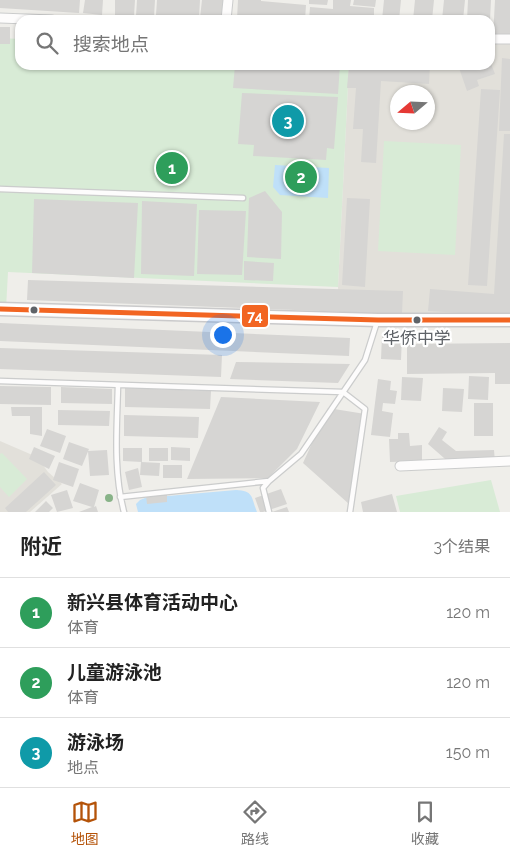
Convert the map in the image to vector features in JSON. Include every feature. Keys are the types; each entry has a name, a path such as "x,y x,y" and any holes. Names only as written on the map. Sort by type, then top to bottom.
{"street":[{"path":"226,15 228,0"},
{"path":"0,18 15,19"},
{"path":"495,39 510,39"},
{"path":"0,309 378,320 510,320"},
{"path":"400,466 510,461"}],"lane":[{"path":"0,189 242,198"},
{"path":"269,512 263,488 300,454 366,360 378,320"},
{"path":"0,381 343,392 366,410 350,512"},
{"path":"118,385 117,458 120,497 124,512"},
{"path":"120,497 269,482"}],"shaded area":[{"path":"495,43 510,44 510,324 339,319 338,287 349,70 495,70"},
{"path":"0,441 37,457 48,472 62,484 30,512 0,512"}],"green space":[{"path":"0,38 15,39 15,70 349,70 338,287 8,272 6,309 0,309"},
{"path":"384,141 461,145 455,255 378,251"},
{"path":"2,453 27,479 9,497 0,487 0,454"},
{"path":"491,480 500,512 400,512 396,496"}],"water":[{"path":"275,165 329,168 328,198 280,195 273,187"},
{"path":"236,490 249,493 257,512 138,512 136,504 145,498"}],"building":[{"path":"0,0 80,0 79,13 0,8"},
{"path":"85,0 103,0 102,15 83,13"},
{"path":"115,0 135,0 134,15 115,15"},
{"path":"137,0 155,0 154,15 136,15"},
{"path":"157,0 200,0 199,15 156,15"},
{"path":"202,0 223,0 222,15 200,15"},
{"path":"238,0 261,0 306,5 305,15 237,15"},
{"path":"309,0 328,0 327,5 309,4"},
{"path":"333,0 351,0 350,6 374,8 374,15 309,15 310,7 333,9"},
{"path":"354,0 376,0 375,7 353,5"},
{"path":"384,0 401,0 400,15 382,15"},
{"path":"415,0 434,0 432,15 414,15"},
{"path":"444,0 465,0 464,15 442,15"},
{"path":"468,0 491,0 490,15 467,15"},
{"path":"495,0 510,0 510,38 495,37"},
{"path":"0,27 10,27 10,44 0,44"},
{"path":"502,58 510,59 510,131 499,131"},
{"path":"235,70 340,70 338,94 233,88"},
{"path":"349,70 430,70 429,84 381,81 376,163 361,162 363,129 353,129 356,88 347,88"},
{"path":"460,70 493,70 495,74 477,80 479,86 467,91"},
{"path":"481,89 500,90 487,286 468,285"},
{"path":"242,93 338,97 334,149 327,148 326,160 253,156 254,145 238,144"},
{"path":"504,134 510,134 510,316 428,311 430,289 494,294"},
{"path":"265,191 282,212 281,259 247,257 249,198"},
{"path":"347,198 370,199 365,287 342,285"},
{"path":"34,199 138,203 134,278 32,273"},
{"path":"142,201 197,204 194,276 141,274"},
{"path":"199,210 246,211 242,275 197,274"},
{"path":"244,261 274,263 273,281 244,280"},
{"path":"28,280 403,291 402,314 27,300"},
{"path":"0,323 350,338 349,356 0,341"},
{"path":"382,336 402,337 401,360 381,359"},
{"path":"510,343 510,384 495,384 495,373 407,374 407,344"},
{"path":"0,348 222,355 221,377 0,369"},
{"path":"236,362 350,364 338,383 230,379"},
{"path":"469,376 489,377 488,400 468,399"},
{"path":"402,377 423,378 421,401 401,400"},
{"path":"378,379 391,381 390,390 397,391 395,404 383,403 382,411 393,413 390,437 371,435"},
{"path":"0,386 51,387 51,405 0,404"},
{"path":"61,387 112,389 112,404 61,403"},
{"path":"125,388 211,391 210,409 125,407"},
{"path":"443,388 464,389 462,412 442,411"},
{"path":"221,397 320,402 297,449 268,478 187,479"},
{"path":"474,403 493,403 493,436 474,436"},
{"path":"11,407 42,407 42,436 30,434 30,416 12,416"},
{"path":"328,408 365,414 349,504 303,463"},
{"path":"58,410 110,411 109,426 58,425"},
{"path":"124,415 199,417 198,438 124,436"},
{"path":"439,427 447,432 442,440 456,451 494,450 495,462 452,465 428,444"},
{"path":"47,429 66,436 60,453 40,446"},
{"path":"398,433 409,433 410,446 422,445 422,461 390,462 389,439 398,439"},
{"path":"69,442 89,449 82,466 63,459"},
{"path":"34,447 55,456 49,469 29,459"},
{"path":"171,447 190,448 190,461 171,460"},
{"path":"123,448 142,448 142,462 123,461"},
{"path":"149,448 168,448 168,461 149,461"},
{"path":"107,450 109,475 90,476 88,451"},
{"path":"59,462 79,469 73,487 53,480"},
{"path":"141,462 160,463 159,476 140,475"},
{"path":"163,465 182,465 182,478 163,478"},
{"path":"138,468 142,487 129,490 125,472"},
{"path":"44,472 56,485 26,512 8,512 5,508"},
{"path":"80,483 99,490 94,507 96,506 98,512 79,512 92,507 73,501"},
{"path":"281,489 287,504 260,512 255,498"},
{"path":"67,490 73,508 57,512 51,495"},
{"path":"167,494 167,502 147,504 146,496"},
{"path":"392,494 397,512 363,512 361,502"},
{"path":"46,501 53,508 49,512 35,512"},
{"path":"287,507 289,512 272,512"}],"transit line":[{"name":"74","path":"0,309 378,320 510,320"}],"place":[{"name":"游泳场","path":"288,121"},
{"name":"新兴县体育活动中心","path":"172,168"},
{"name":"儿童游泳池","path":"301,177"},
{"name":"华侨中学","path":"417,320"}]}
